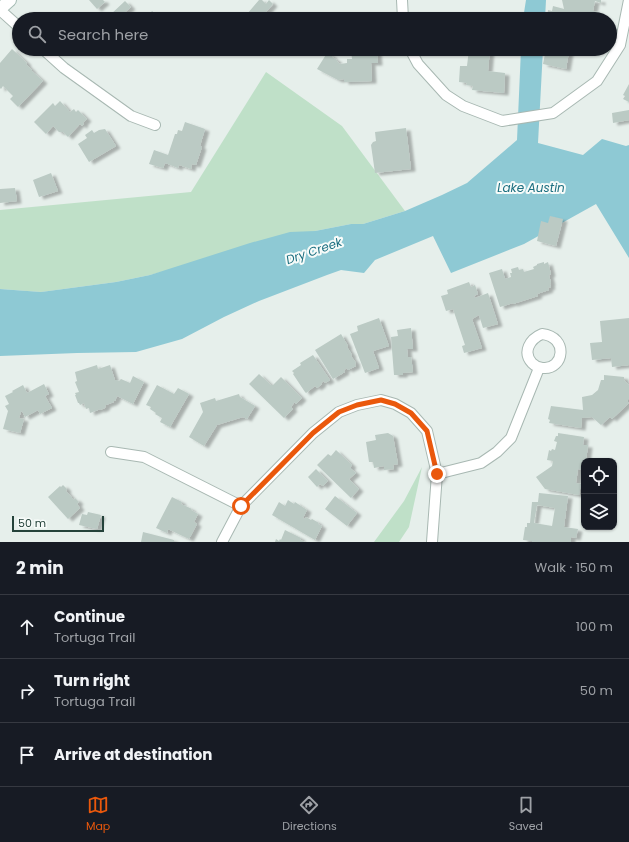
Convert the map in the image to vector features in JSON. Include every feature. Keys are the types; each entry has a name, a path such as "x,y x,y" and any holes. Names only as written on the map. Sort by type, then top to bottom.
{"street":[{"path":"10,0 0,9 12,20"},
{"path":"402,0 403,12"},
{"path":"617,50 620,45 629,0"},
{"path":"51,56 64,68 131,116 155,125"},
{"path":"414,56 418,64 446,95 462,106 502,121 553,113 597,81 613,56"},
{"path":"437,474 481,463 497,452 511,438 539,368"},
{"path":"222,542 241,506 313,433 339,412 357,405 381,400 395,404 411,413 427,431 437,474 432,542"},
{"path":"111,452 144,457 241,506"}],"green space":[{"path":"266,72 342,126 405,211 363,224 351,224 315,231 150,275 116,282 41,292 0,289 0,210 191,192"},
{"path":"422,467 409,527 399,542 374,542 404,501"}],"water":[{"path":"526,0 546,0 545,12 524,12"},
{"name":"Lake Austin","path":"521,56 543,56 538,143 583,155 602,139 626,146 629,145 629,258 596,204 524,244 451,273 433,236 375,260 364,273 341,270 259,301 182,339 136,352 0,356 0,289 41,292 116,282 150,275 250,243 290,232 315,231 351,224 363,224 405,211 467,183 517,140"}],"building":[{"path":"89,0 103,0 105,2 97,9"},
{"path":"259,0 262,0 266,4 269,0 273,4 266,12 249,12"},
{"path":"562,0 601,0 601,3 595,1 593,11 599,12 548,12 548,10 552,11 553,6 564,9"},
{"path":"125,1 131,7 125,12 113,12"},
{"path":"12,49 12,56 20,56 43,81 18,107 10,99 13,96 3,86 1,89 0,88 0,63"},
{"path":"325,56 333,56 332,57 340,64 347,63 347,59 352,59 352,56 377,56 378,63 371,63 372,81 344,82 344,79 338,80 317,69"},
{"path":"468,56 489,56 488,71 505,73 504,93 472,90 473,86 466,85 467,83 459,82 460,66 467,66"},
{"path":"545,56 568,56 566,69 543,64"},
{"path":"629,84 629,102 623,99 625,96 623,95"},
{"path":"60,101 70,112 74,109 76,112 78,110 87,119 82,126 80,124 68,137 63,132 59,132 53,126 46,134 34,122 53,103 55,106"},
{"path":"629,110 629,120 613,123 612,113"},
{"path":"185,122 205,129 200,146 202,147 196,165 192,164 191,169 179,165 178,168 165,163 163,168 149,164 154,150 168,155 175,134 177,134 178,130 182,131"},
{"path":"406,128 411,169 375,173 371,145 376,141 375,132"},
{"path":"105,129 116,146 89,162 78,144 87,138 85,135 92,130 94,133"},
{"path":"51,173 58,191 39,197 33,180"},
{"path":"15,188 17,201 0,203 0,189"},
{"path":"550,216 563,219 556,246 537,241 541,221 548,223"},
{"path":"544,262 544,264 548,262 551,274 549,275 551,287 548,288 549,290 537,294 538,296 500,307 489,273 502,269 505,279 511,277 511,269 518,267 519,270 523,269 524,272 534,269 533,267 537,264"},
{"path":"469,282 471,287 475,285 478,294 474,296 475,298 488,293 498,324 483,328 479,315 472,319 482,348 464,353 462,346 465,345 453,309 446,311 441,296 448,294 447,290"},
{"path":"379,318 389,346 373,351 379,368 365,373 350,334 358,331 357,326"},
{"path":"629,318 629,365 612,367 611,358 592,360 590,343 602,342 600,321"},
{"path":"411,328 413,349 407,349 408,357 411,357 413,372 403,373 403,375 394,375 391,337 398,336 397,330"},
{"path":"341,334 348,346 347,347 352,355 351,356 356,363 356,366 348,370 347,368 344,370 345,372 333,379 315,350"},
{"path":"313,355 330,380 325,383 324,381 317,388 315,386 306,393 292,371 301,365 300,363"},
{"path":"97,365 98,369 110,365 115,380 119,381 121,379 130,383 133,376 144,382 133,404 117,396 115,401 113,401 114,402 106,405 105,408 100,410 98,409 90,413 89,408 86,409 84,403 80,405 78,403 75,395 75,393 79,392 75,382 77,381 75,372"},
{"path":"259,374 271,385 273,385 281,377 302,398 296,404 295,402 294,403 291,407 293,409 284,418 249,384"},
{"path":"604,375 624,377 624,380 629,385 629,398 627,401 629,403 612,419 610,417 601,425 592,417 582,418 581,428 549,423 550,420 548,419 551,406 583,410 582,397 592,395 598,390 601,380 604,380"},
{"path":"44,384 49,394 45,396 52,408 40,414 38,410 25,417 22,411 19,418 24,419 20,433 3,429 8,411 5,406 9,404 5,396 23,385 27,393"},
{"path":"157,385 174,394 178,388 189,394 170,427 160,422 162,418 150,409 151,407 146,405"},
{"path":"239,394 240,397 255,406 247,419 243,417 217,425 204,446 189,437 203,412 200,403 215,398 216,401"},
{"path":"388,433 393,436 398,464 393,465 394,469 384,470 384,466 374,468 373,462 369,462 366,442 376,440 375,435"},
{"path":"558,433 584,437 583,445 588,445 586,458 581,458 581,470 578,469 576,483 581,484 579,495 545,489 536,477 552,466 553,461 547,460 549,450 555,450 557,442 554,441 556,436 558,436"},
{"path":"336,450 352,465 350,468 356,473 349,479 359,489 351,498 317,465 328,454 331,456"},
{"path":"316,469 328,481 323,486 320,484 317,487 308,477"},
{"path":"63,485 74,500 75,498 79,502 77,504 80,508 68,519 48,497"},
{"path":"539,493 568,496 564,527 578,529 576,538 571,537 571,542 532,542 523,540 525,527 527,527 527,523 530,523 532,502 538,502","holes":["537,505 555,508 552,526 534,523"]},
{"path":"335,496 357,513 347,526 325,509"},
{"path":"172,497 182,502 181,504 192,509 191,510 198,514 194,522 197,524 189,539 168,529 167,533 156,528"},
{"path":"288,500 294,504 295,502 307,510 303,518 305,519 306,517 311,520 312,519 322,526 315,540 272,515 279,502 285,506"},
{"path":"88,512 101,515 97,529 79,525 82,514 87,515"},
{"path":"285,530 301,538 300,540 305,542 275,542 276,539 279,541 280,539 281,540"},
{"path":"143,532 174,540 174,542 141,542"}],"route":[{"path":"241,506 313,433 339,412 357,405 381,400 395,404 411,413 427,431 437,474"}],"water label":[{"name":"Dry Creek","path":"314,251"}]}
